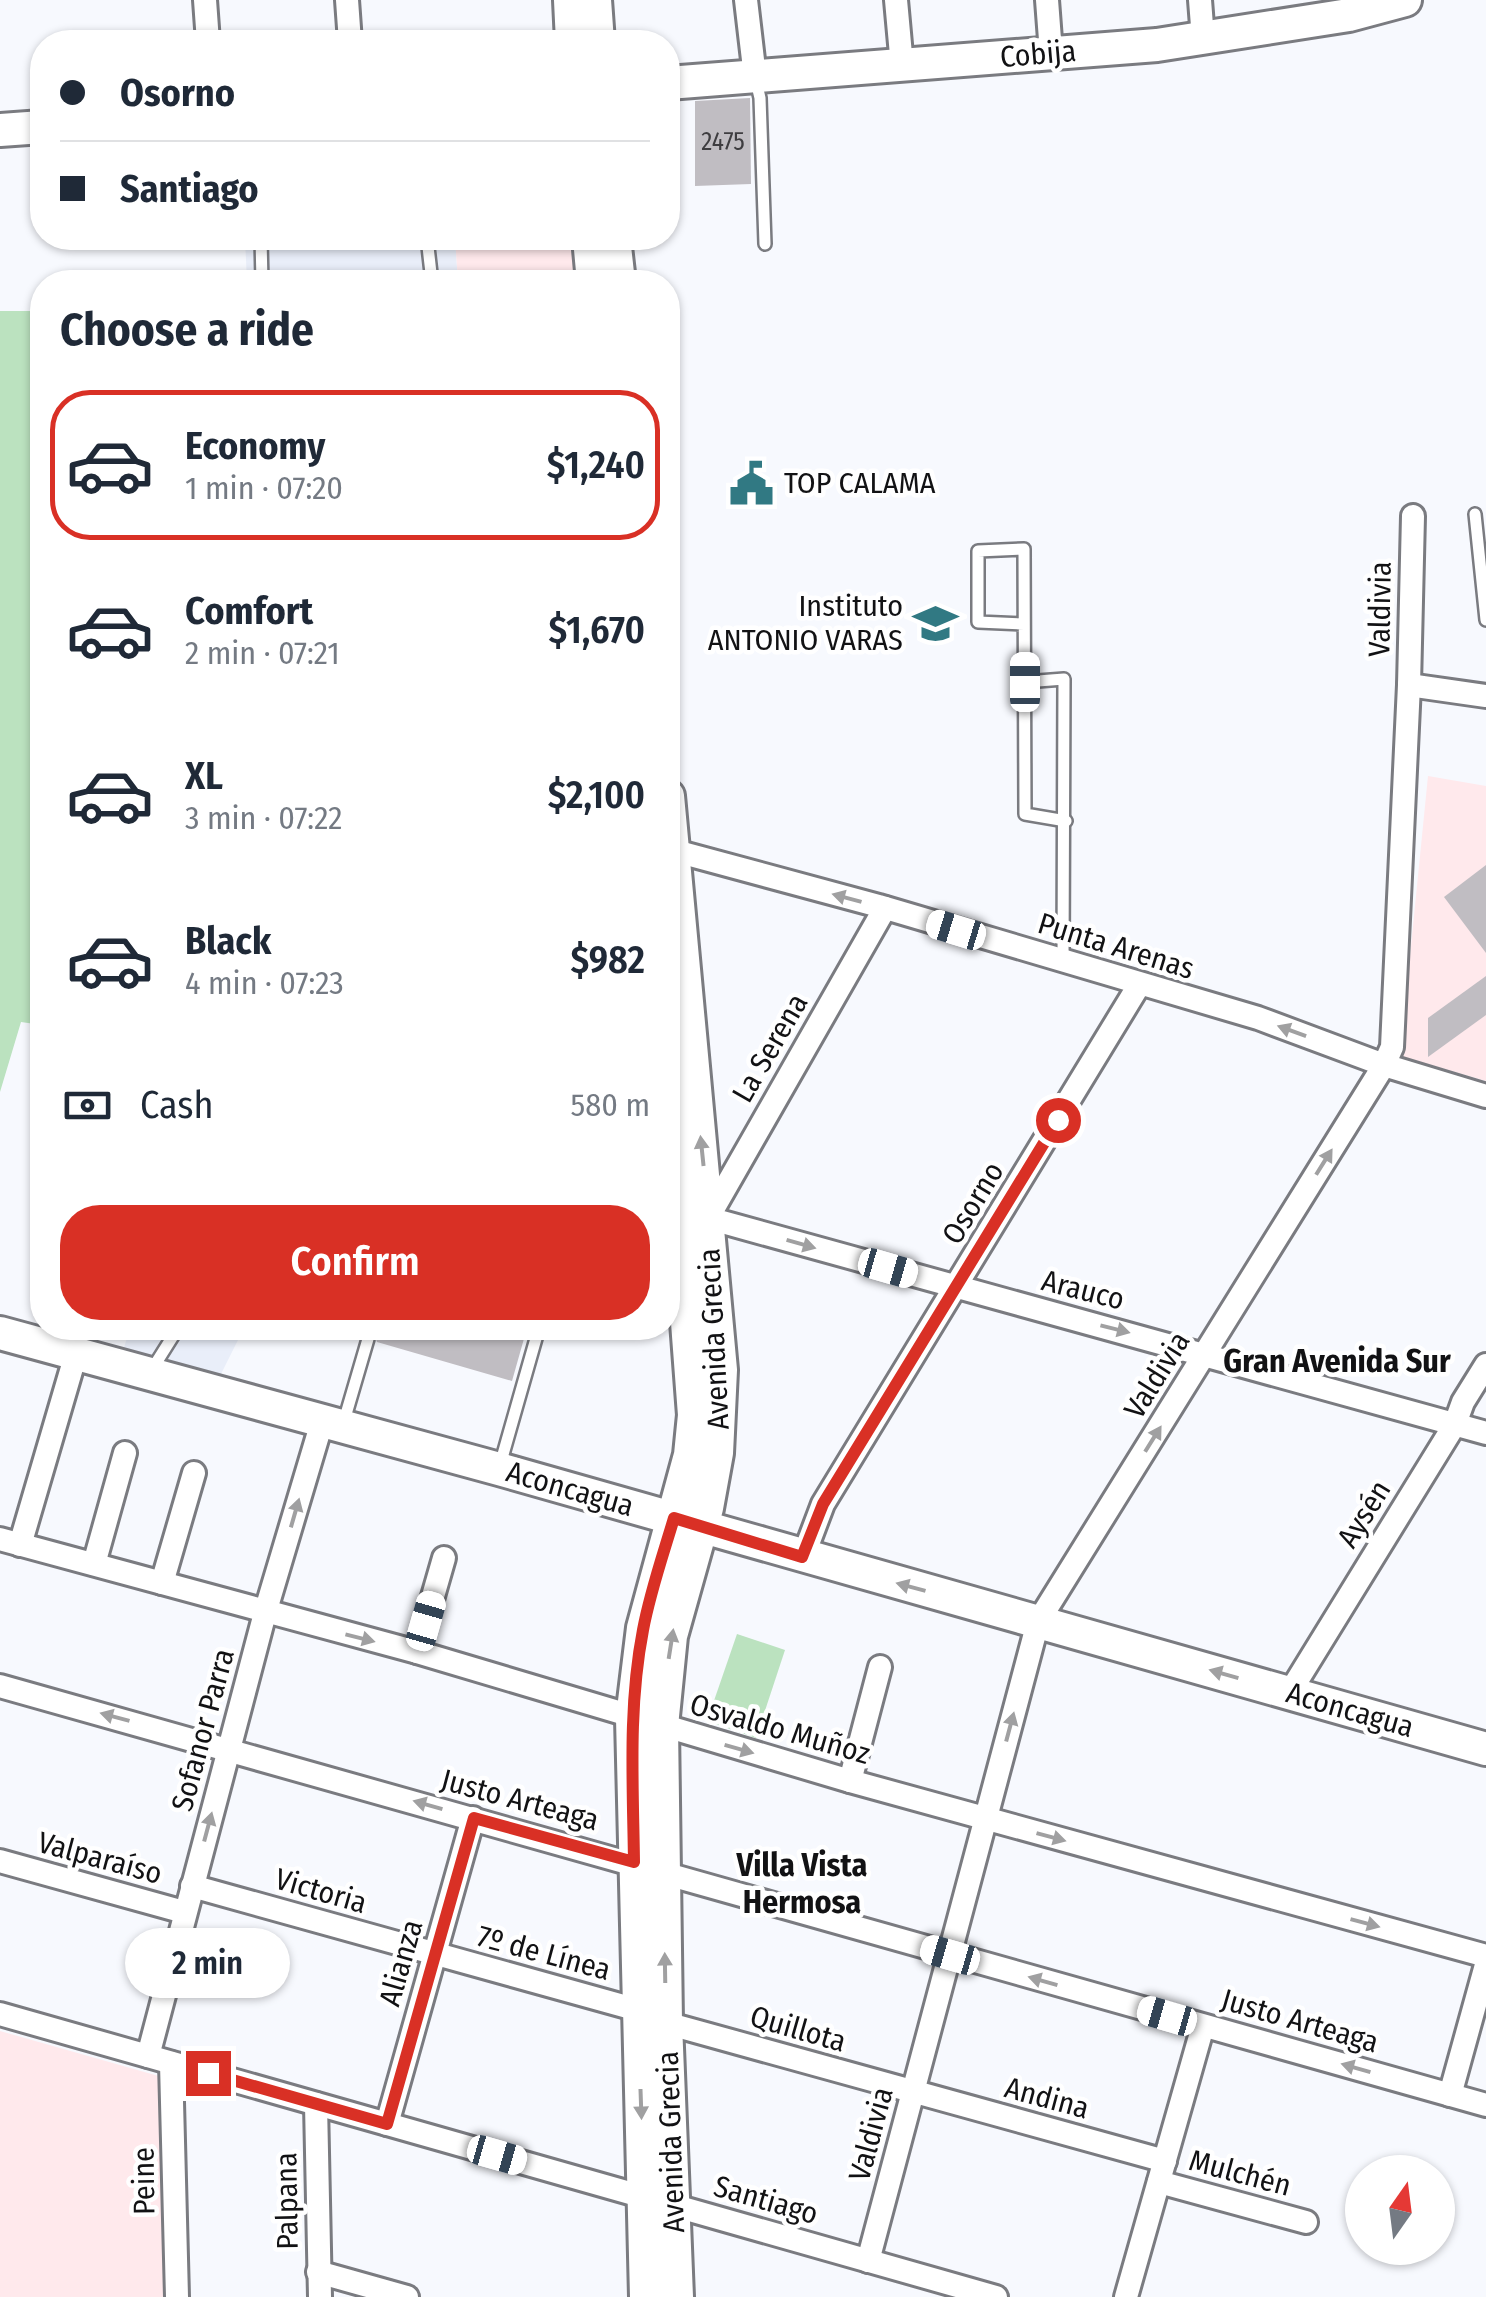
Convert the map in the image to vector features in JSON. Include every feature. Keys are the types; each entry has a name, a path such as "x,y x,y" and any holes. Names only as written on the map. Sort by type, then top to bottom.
{"main road":[{"path":"570,0 571,30"},
{"path":"595,0 597,30"},
{"name":"Cobija","path":"680,82 1204,38 1405,0"},
{"path":"0,130 30,128"},
{"name":"Avenida Grecia","path":"680,947 721,1370 721,1421 688,1523"},
{"name":"Avenida Grecia","path":"676,2297 659,2201 647,1722 671,1636 688,1523 694,1415 680,1247"},
{"name":"Aconcagua","path":"0,1333 499,1469 1486,1748"},
{"name":"Avenida Grecia","path":"646,2297 659,2201"}],"street":[{"path":"204,0 207,30"},
{"path":"347,0 349,30"},
{"path":"746,0 754,76"},
{"path":"896,0 902,66"},
{"path":"1047,0 1051,53"},
{"path":"1200,0 1204,38"},
{"name":"Valdivia","path":"868,2261 1038,1622 1392,1048 1413,516"},
{"path":"1408,684 1486,696"},
{"name":"Punta Arenas","path":"680,853 886,908 1258,1018 1384,1065 1486,1096"},
{"name":"La Serena","path":"708,1218 886,908"},
{"name":"Osorno","path":"802,1557 823,1504 1139,985"},
{"path":"680,1183 708,1218"},
{"name":"Arauco","path":"708,1218 1207,1352 1486,1433"},
{"path":"10,1542 76,1354"},
{"name":"Aysén","path":"1290,1692 1455,1424 1463,1402 1486,1366"},
{"name":"Sofanor Parra","path":"148,2056 265,1613 332,1424"},
{"path":"94,1564 125,1453"},
{"path":"162,1584 194,1473"},
{"name":"Osvaldo Muñoz","path":"10,1542 417,1652 850,1781 1486,1956"},
{"path":"417,1652 444,1558"},
{"path":"850,1781 880,1667"},
{"name":"Justo Arteaga","path":"0,1686 1486,2105"},
{"name":"Alianza","path":"387,2124 474,1818"},
{"name":"Valparaíso","path":"0,1861 184,1912"},
{"name":"Victoria","path":"192,1886 434,1954"},
{"name":"7º de Línea","path":"434,1954 652,2016"},
{"path":"1450,2094 1478,2028 1486,1965"},
{"name":"Santiago","path":"0,2014 996,2297"},
{"name":"Quillota","path":"652,2016 912,2092"},
{"path":"1126,2297 1204,2026"},
{"name":"Peine","path":"172,2063 177,2297"},
{"name":"Andina","path":"912,2092 1162,2172"},
{"name":"Palpana","path":"316,2104 320,2297"},
{"name":"Mulchén","path":"1162,2172 1306,2222"},
{"path":"318,2272 407,2297"}],"lane":[{"path":"754,76 760,98 765,244"},
{"path":"1474,514 1486,620"},
{"path":"1024,624 978,622 978,551 1024,549 1025,682 1024,814 1066,822"},
{"path":"1025,682 1064,680 1063,961"},
{"path":"148,1375 170,1340"},
{"path":"332,1424 368,1340"},
{"path":"499,1469 536,1340"}],"shaded area":[{"path":"246,250 456,250 457,270 246,270"},
{"path":"456,250 578,250 580,270 457,270"},
{"path":"1428,776 1486,786 1486,1081 1400,1056"},
{"path":"126,1340 238,1340 219,1378 123,1351"},
{"path":"0,2031 162,2077 167,2297 0,2297"}],"green space":[{"path":"0,311 30,311 30,1023 21,1022 0,1092"},
{"path":"737,1634 785,1650 756,1738 707,1721"}],"building":[{"path":"750,98 751,184 695,186 695,101"},
{"path":"1486,865 1486,953 1444,897"},
{"path":"1486,976 1486,1015 1428,1057 1428,1018"},
{"path":"376,1340 524,1340 512,1381"}],"place":[{"name":"TOP CALAMA","path":"751,483"},
{"name":"Instituto ANTONIO VARAS","path":"936,623"}],"district":[{"name":"Gran Avenida Sur","path":"1337,1361"},
{"name":"Villa Vista Hermosa","path":"802,1884"}],"route":[{"path":"208,2073 387,2124 474,1818 634,1862 632,1718 637,1670 643,1628 674,1518 802,1557 823,1504 1058,1120"}]}
